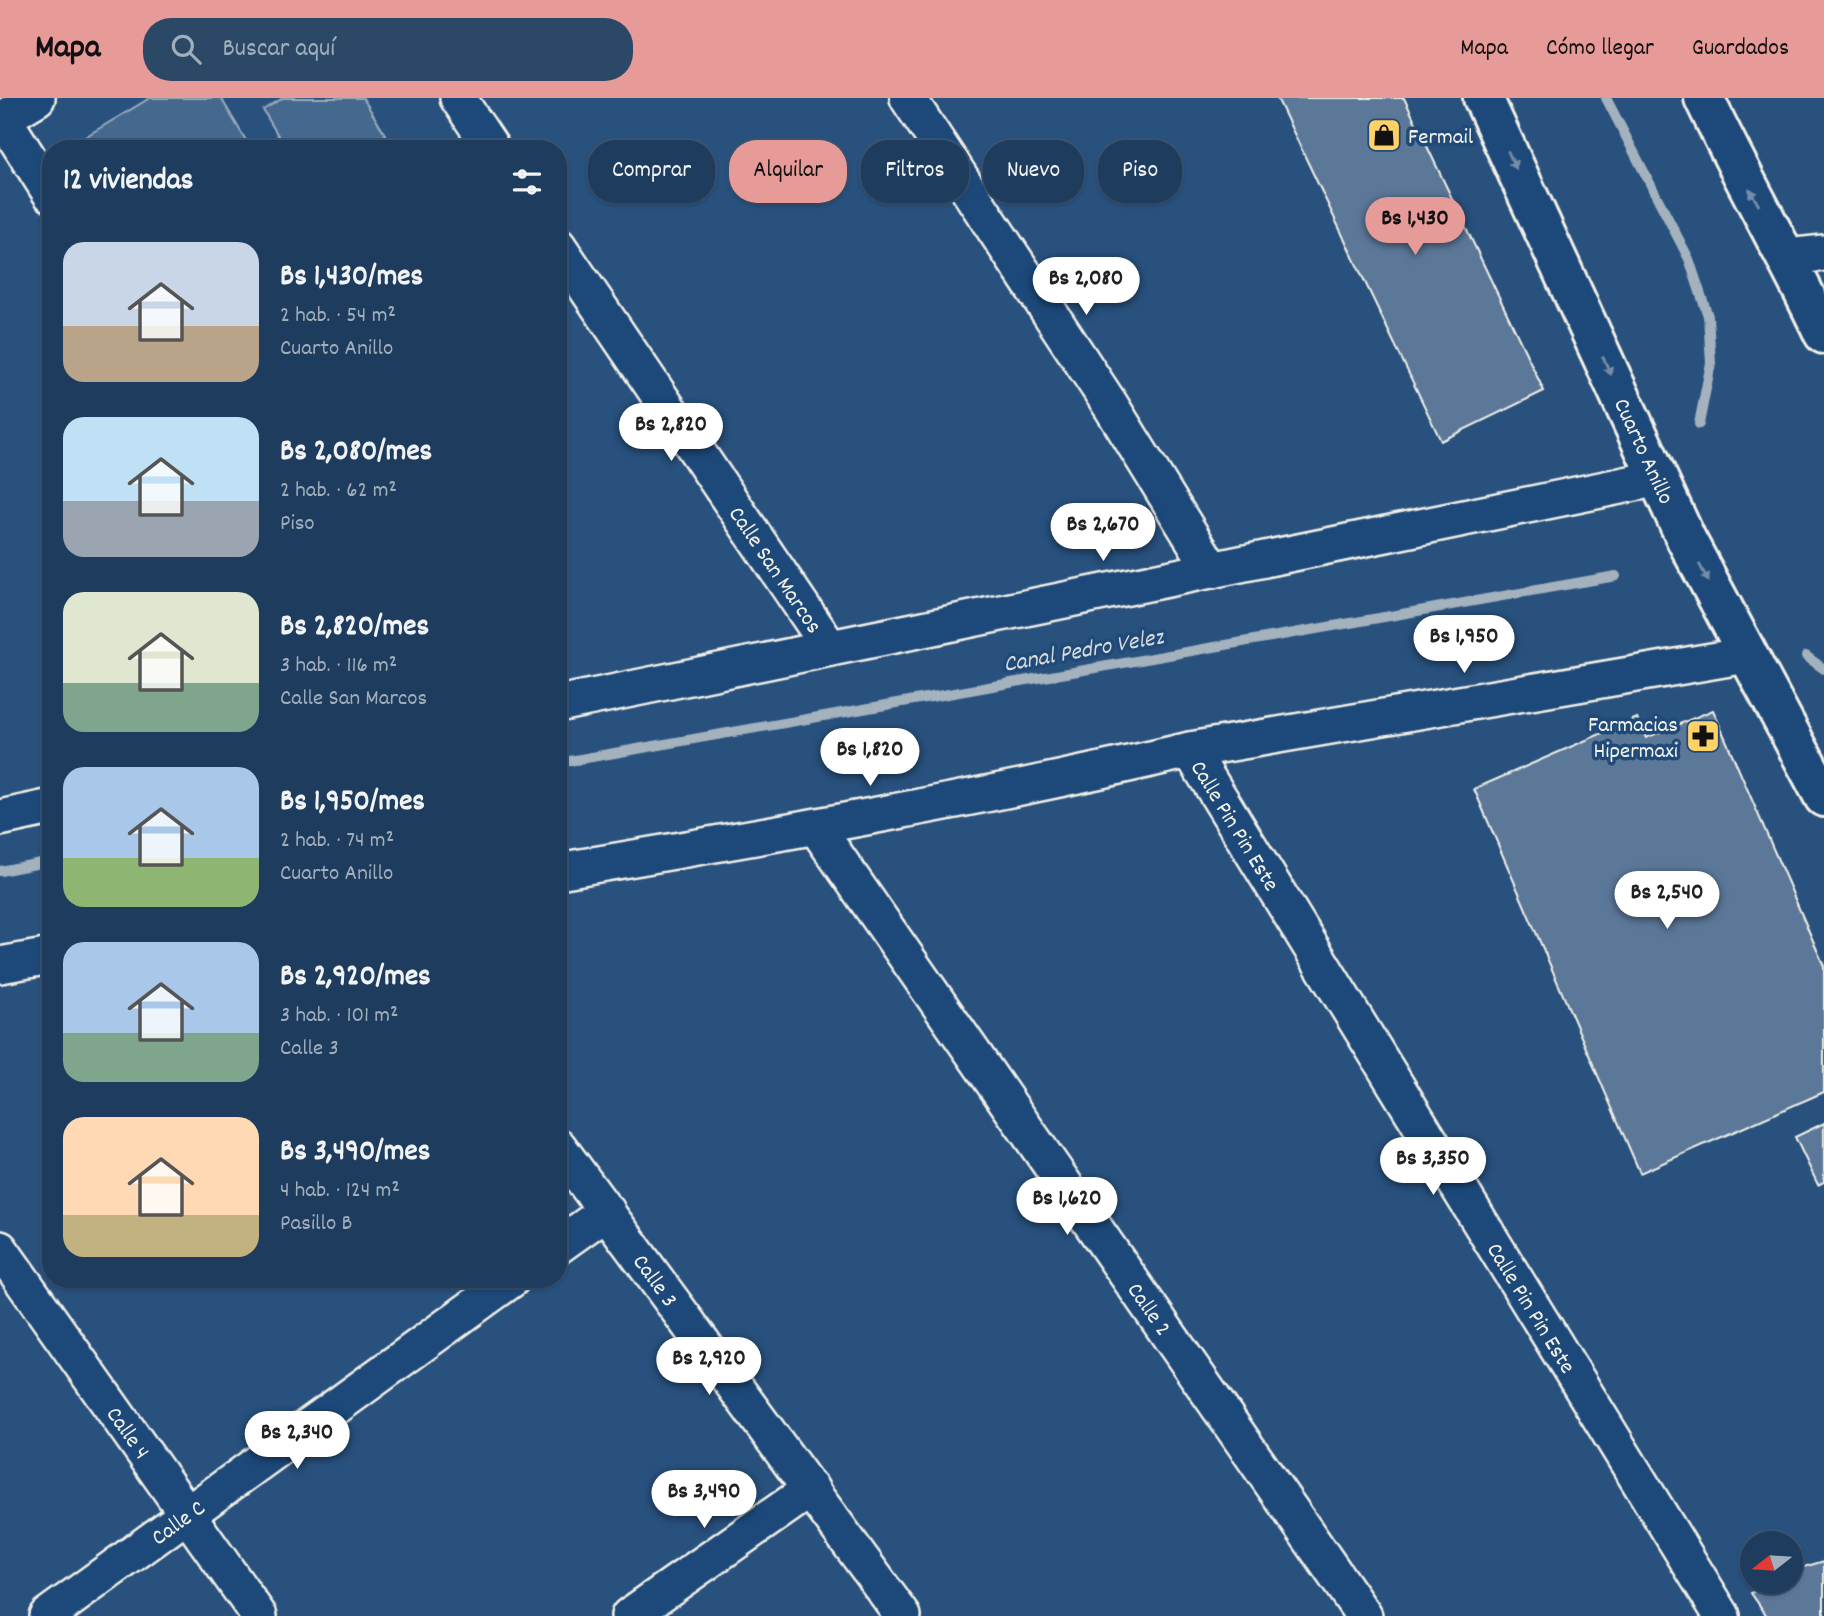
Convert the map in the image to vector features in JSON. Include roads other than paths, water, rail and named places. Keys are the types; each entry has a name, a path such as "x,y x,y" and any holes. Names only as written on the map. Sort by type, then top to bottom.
{"highway":[{"name":"Cuarto Anillo","path":"1483,98 1686,539 1824,797"},
{"path":"1703,98 1787,257 1824,334"}],"street":[{"path":"37,98 1,119 42,180"},
{"path":"458,98 486,140"},
{"path":"908,98 1111,406 1212,570"},
{"path":"1787,257 1824,253"},
{"name":"Calle San Marcos","path":"567,259 830,648"},
{"path":"567,702 1659,478"},
{"path":"567,869 816,827 1190,750 1747,655"},
{"name":"Calle Pin Pin Este","path":"1190,750 1722,1616"},
{"path":"0,818 42,809"},
{"name":"Calle 2","path":"816,827 1364,1616"},
{"path":"0,965 42,958"},
{"name":"Calle 3","path":"567,1158 904,1616"},
{"path":"567,1240 607,1211"},
{"name":"Calle 4","path":"0,1249 259,1616"},
{"name":"Calle C","path":"47,1616 500,1288"},
{"path":"629,1616 811,1489"}],"waterway":[{"path":"1606,98 1689,259 1708,316 1711,363 1699,424"},
{"name":"Canal Pedro Velez","path":"567,761 1616,576"},
{"path":"1806,656 1824,669"},
{"name":"Canal Pedro Velez","path":"0,871 42,863"}],"place":[{"name":"Fermail","path":"1384,135"},
{"name":"Farmacias Hipermaxi","path":"1703,736"}]}
